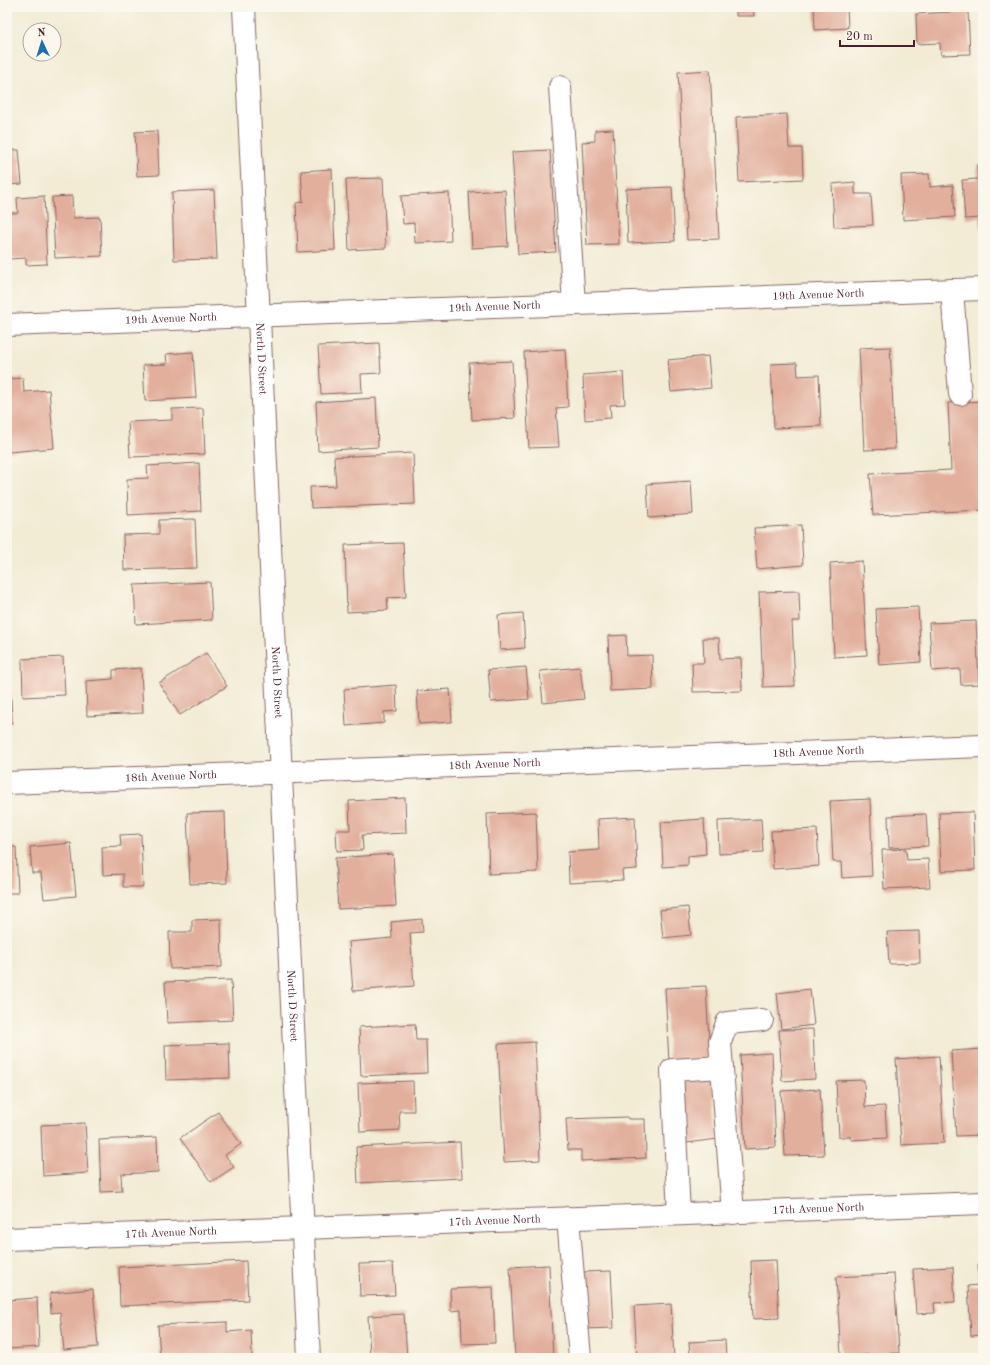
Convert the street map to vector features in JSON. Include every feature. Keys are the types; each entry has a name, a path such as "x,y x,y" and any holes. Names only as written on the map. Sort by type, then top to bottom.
{"street":[{"name":"North D Street","path":"244,7 309,1358"},
{"path":"560,87 574,304"},
{"name":"19th Avenue North","path":"7,325 983,289"},
{"path":"952,290 960,394"},
{"name":"18th Avenue North","path":"7,782 983,746"},
{"path":"733,1213 720,1042 728,1024 762,1020"},
{"path":"679,1214 672,1070 722,1067"},
{"name":"17th Avenue North","path":"7,1240 983,1203"},
{"path":"568,1218 580,1358"}],"building":[{"path":"736,7 753,7 754,16 736,16"},
{"path":"814,7 847,7 848,28 815,30"},
{"path":"968,11 970,54 941,55 940,43 917,44 916,14"},
{"path":"710,70 719,239 687,240 678,72"},
{"path":"787,114 789,148 802,148 803,179 739,182 736,117"},
{"path":"613,129 619,244 587,245 582,142 595,141 595,130"},
{"path":"157,131 159,175 137,176 135,132"},
{"path":"7,150 19,150 22,184 7,185"},
{"path":"550,150 556,252 518,254 512,152"},
{"path":"977,165 983,165 983,233 981,233 980,218 965,219 962,180 978,179"},
{"path":"332,169 335,250 298,252 296,203 303,202 301,171"},
{"path":"929,174 930,187 953,185 955,217 903,220 901,175"},
{"path":"383,178 386,248 349,250 346,179"},
{"path":"855,182 855,194 871,194 873,225 834,227 832,184"},
{"path":"672,187 675,241 628,243 626,189"},
{"path":"214,190 217,259 174,260 172,192"},
{"path":"505,190 508,246 472,248 469,192"},
{"path":"449,193 451,241 415,243 414,223 403,224 401,196"},
{"path":"44,196 47,264 26,265 26,258 9,259 7,213 18,213 17,198"},
{"path":"72,196 73,218 100,217 102,256 55,258 52,197"},
{"path":"379,343 381,373 361,374 362,392 321,394 318,346"},
{"path":"890,347 895,449 864,450 859,348"},
{"path":"565,349 568,407 556,408 559,447 529,448 524,352"},
{"path":"193,352 196,398 145,401 143,365 167,364 166,354"},
{"path":"708,356 711,388 671,392 668,360"},
{"path":"512,361 515,418 472,420 469,363"},
{"path":"797,363 798,376 819,375 821,426 774,428 771,364"},
{"path":"623,372 625,404 610,405 611,418 585,420 583,375"},
{"path":"23,378 24,392 49,390 54,448 9,452 7,433 7,379"},
{"path":"376,398 378,447 318,451 316,402"},
{"path":"983,401 983,510 873,515 870,474 951,470 948,403"},
{"path":"203,408 205,454 130,457 128,422 172,420 172,409"},
{"path":"413,453 415,504 311,508 310,487 336,486 334,457"},
{"path":"199,463 201,511 128,515 127,479 148,478 147,466"},
{"path":"691,481 693,514 649,518 647,484"},
{"path":"195,519 197,568 124,570 123,535 159,534 159,520"},
{"path":"801,525 803,565 757,569 754,528"},
{"path":"403,543 406,597 387,598 388,610 347,612 345,545"},
{"path":"862,561 867,655 834,657 830,563"},
{"path":"210,582 212,620 136,624 134,585"},
{"path":"799,591 800,621 792,621 795,686 763,687 759,592"},
{"path":"918,607 921,662 879,665 876,609"},
{"path":"523,613 525,648 500,650 498,615"},
{"path":"976,621 979,684 961,685 960,669 932,671 929,623"},
{"path":"626,635 627,656 652,655 653,689 610,691 608,636"},
{"path":"703,638 719,638 720,659 741,658 742,691 693,692 692,663 704,663"},
{"path":"206,653 227,686 180,715 159,683"},
{"path":"63,657 65,695 23,697 22,659"},
{"path":"7,658 9,658 12,723 7,723"},
{"path":"526,667 529,699 491,702 488,670"},
{"path":"580,667 584,699 543,703 540,671"},
{"path":"141,668 143,713 87,716 86,681 113,679 113,670"},
{"path":"396,685 397,711 384,712 384,723 346,726 344,689"},
{"path":"450,689 452,722 419,724 417,691"},
{"path":"405,798 406,833 362,835 363,850 337,851 336,830 350,830 349,801"},
{"path":"870,799 872,876 842,878 841,862 833,862 830,801"},
{"path":"225,812 227,883 190,884 187,813"},
{"path":"536,812 538,872 489,874 487,814"},
{"path":"973,812 975,870 941,871 939,813"},
{"path":"926,814 928,846 889,848 888,816"},
{"path":"635,817 637,869 622,870 623,880 569,883 568,852 599,850 598,819"},
{"path":"704,819 706,854 688,856 688,865 663,867 661,822"},
{"path":"761,819 763,852 719,854 718,821"},
{"path":"817,829 819,866 773,869 771,831"},
{"path":"141,834 143,887 123,887 123,874 103,875 102,847 121,846 120,835"},
{"path":"71,843 76,896 44,899 41,873 32,873 30,847"},
{"path":"7,847 16,847 18,893 7,893"},
{"path":"906,849 907,860 928,859 930,887 884,889 882,850"},
{"path":"393,854 396,906 338,909 335,858"},
{"path":"688,907 691,935 663,938 660,910"},
{"path":"221,919 222,967 170,969 169,932 192,932 192,920"},
{"path":"422,919 423,932 410,933 414,986 353,991 349,942 392,938 391,922"},
{"path":"919,931 920,963 889,964 887,932"},
{"path":"231,980 233,1020 167,1023 165,982"},
{"path":"706,986 710,1060 669,1062 665,988"},
{"path":"810,989 814,1025 781,1029 777,993"},
{"path":"415,1024 416,1040 426,1040 427,1073 361,1076 359,1027"},
{"path":"813,1029 815,1079 782,1081 779,1030"},
{"path":"535,1042 540,1160 504,1162 498,1044"},
{"path":"229,1043 230,1078 166,1080 165,1045"},
{"path":"983,1049 983,1135 956,1136 951,1051"},
{"path":"772,1053 776,1147 745,1149 740,1055"},
{"path":"939,1056 944,1143 901,1145 896,1059"},
{"path":"712,1075 718,1139 686,1143 680,1078"},
{"path":"864,1080 865,1107 885,1106 887,1138 851,1140 851,1137 839,1137 836,1081"},
{"path":"413,1081 414,1111 399,1111 400,1130 360,1132 358,1083"},
{"path":"820,1089 824,1155 785,1156 781,1091"},
{"path":"218,1112 241,1144 225,1155 234,1167 211,1182 180,1138"},
{"path":"628,1117 628,1119 645,1119 646,1158 581,1161 581,1150 568,1150 566,1119"},
{"path":"85,1123 88,1173 43,1176 41,1125"},
{"path":"157,1137 158,1172 121,1174 122,1191 101,1192 99,1140"},
{"path":"460,1142 462,1178 358,1183 356,1147"},
{"path":"776,1260 779,1318 753,1319 751,1261"},
{"path":"246,1261 248,1300 120,1306 119,1267"},
{"path":"393,1263 395,1295 360,1296 359,1264"},
{"path":"978,1264 983,1264 983,1335 971,1336 968,1286 979,1285"},
{"path":"549,1265 553,1358 515,1358 510,1267"},
{"path":"953,1267 955,1302 934,1303 935,1313 916,1314 913,1269"},
{"path":"611,1271 614,1328 584,1329 582,1272"},
{"path":"894,1274 899,1353 841,1356 836,1277"},
{"path":"493,1287 495,1343 462,1344 461,1310 451,1311 450,1289"},
{"path":"93,1289 98,1347 64,1350 60,1312 51,1313 50,1293"},
{"path":"37,1298 39,1347 7,1349 7,1300"},
{"path":"671,1304 674,1358 637,1358 634,1306"},
{"path":"404,1314 407,1358 370,1358 368,1316"},
{"path":"227,1322 227,1332 251,1330 252,1358 160,1358 158,1325"},
{"path":"725,1340 726,1358 690,1358 689,1342"}]}
